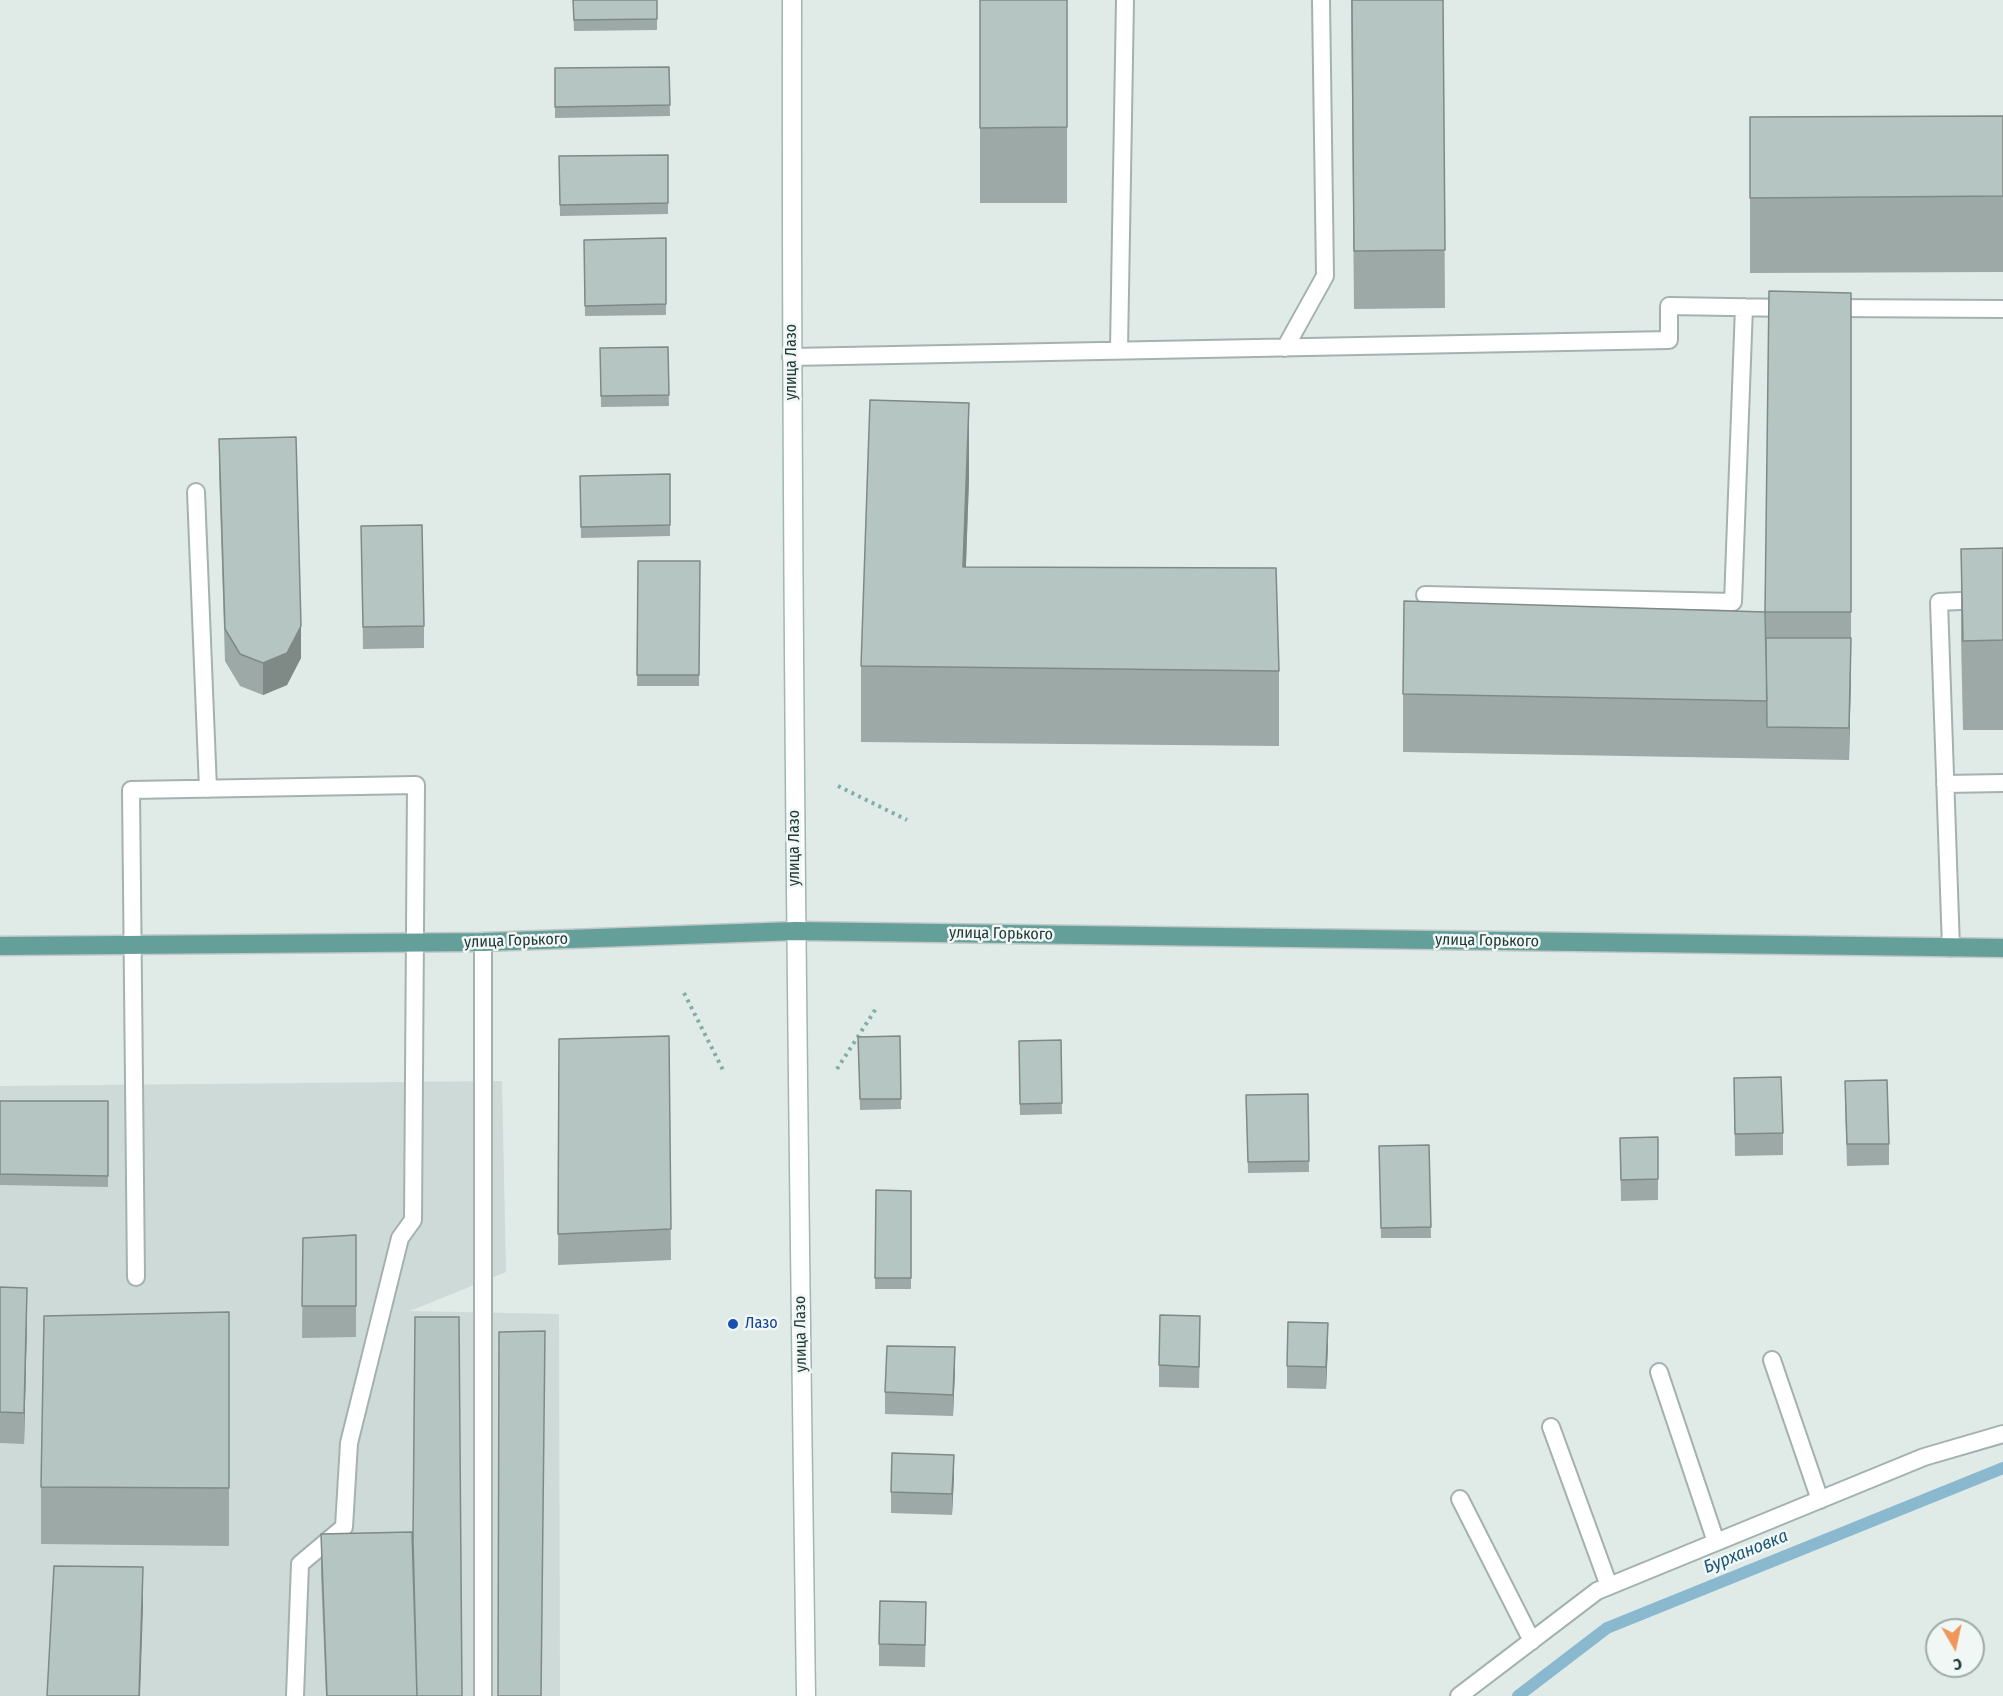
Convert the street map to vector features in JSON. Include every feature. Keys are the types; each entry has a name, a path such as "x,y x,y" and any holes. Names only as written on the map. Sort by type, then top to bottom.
{"main road":[{"name":"улица Лазо","path":"792,0 791,357 806,1696"},
{"name":"улица Горького","path":"0,946 483,942 796,931 2003,948"}],"lane":[{"path":"1119,350 1125,0"},
{"path":"1285,348 1325,276 1321,0"},
{"path":"791,357 1669,340 1669,306 2003,309"},
{"path":"1425,595 1733,602 1744,308"},
{"path":"196,492 208,789"},
{"path":"1951,948 1939,602 2003,599"},
{"path":"1945,784 2003,783"},
{"path":"136,1276 131,790 416,785 413,1220 400,1238 349,1443 344,1527 300,1563 295,1696"},
{"path":"483,942 483,1696"},
{"path":"1772,1360 1820,1500"},
{"path":"1659,1371 1716,1542"},
{"path":"1551,1427 1609,1586"},
{"path":"1459,1696 1597,1592 1609,1586 1924,1457 2003,1434"},
{"path":"1460,1499 1532,1641"}],"path":[{"path":"838,786 907,820"},
{"path":"684,993 723,1070"},
{"path":"837,1069 877,1007"}],"shaded area":[{"path":"502,1081 506,1272 410,1311 559,1314 560,1696 0,1696 0,1086"}],"building":[{"path":"573,0 657,0 657,19 574,20"},
{"path":"980,0 1067,0 1067,127 980,128"},
{"path":"1352,0 1443,0 1445,250 1354,251"},
{"path":"669,67 670,105 555,107 555,68"},
{"path":"2003,116 2003,196 1750,198 1750,117"},
{"path":"668,155 668,203 560,205 559,156"},
{"path":"666,238 666,304 585,306 584,240"},
{"path":"1769,291 1851,293 1851,612 1765,612"},
{"path":"668,347 669,395 601,396 600,348"},
{"path":"870,400 969,403 963,567 1276,568 1279,671 861,666"},
{"path":"296,437 301,626 287,653 263,663 240,654 225,629 219,439"},
{"path":"670,474 670,525 581,527 580,476"},
{"path":"422,525 424,626 363,627 361,526"},
{"path":"2003,548 2003,640 1963,641 1961,549"},
{"path":"638,561 700,561 699,675 637,675"},
{"path":"1404,601 1765,612 1767,701 1403,694"},
{"path":"1766,638 1851,638 1849,728 1767,727"},
{"path":"669,1036 671,1229 558,1234 559,1039"},
{"path":"900,1036 901,1099 860,1099 858,1037"},
{"path":"1061,1040 1062,1103 1020,1104 1019,1041"},
{"path":"1781,1077 1783,1133 1735,1134 1734,1078"},
{"path":"1887,1080 1889,1144 1847,1144 1845,1081"},
{"path":"1308,1094 1309,1161 1248,1162 1246,1095"},
{"path":"0,1101 108,1101 108,1176 0,1174"},
{"path":"1658,1137 1658,1179 1621,1180 1620,1138"},
{"path":"1429,1145 1431,1227 1381,1228 1379,1146"},
{"path":"876,1190 911,1191 911,1278 875,1278"},
{"path":"356,1235 356,1306 302,1306 303,1238"},
{"path":"0,1287 27,1288 24,1413 0,1412"},
{"path":"229,1312 229,1488 41,1487 44,1316"},
{"path":"1160,1315 1200,1316 1199,1367 1159,1365"},
{"path":"415,1317 459,1317 462,1696 417,1696 413,1540"},
{"path":"1288,1322 1328,1323 1326,1367 1287,1366"},
{"path":"545,1331 541,1696 498,1696 499,1332"},
{"path":"887,1346 955,1347 953,1395 885,1392"},
{"path":"892,1453 954,1455 952,1494 891,1492"},
{"path":"412,1532 417,1696 327,1696 321,1534"},
{"path":"54,1566 143,1567 139,1696 47,1696"},
{"path":"880,1601 926,1602 925,1645 879,1644"}],"waterway":[{"name":"Бурхановка","path":"1518,1696 1607,1628 2003,1468"}],"place":[{"name":"Лазо","path":"733,1324"}]}
